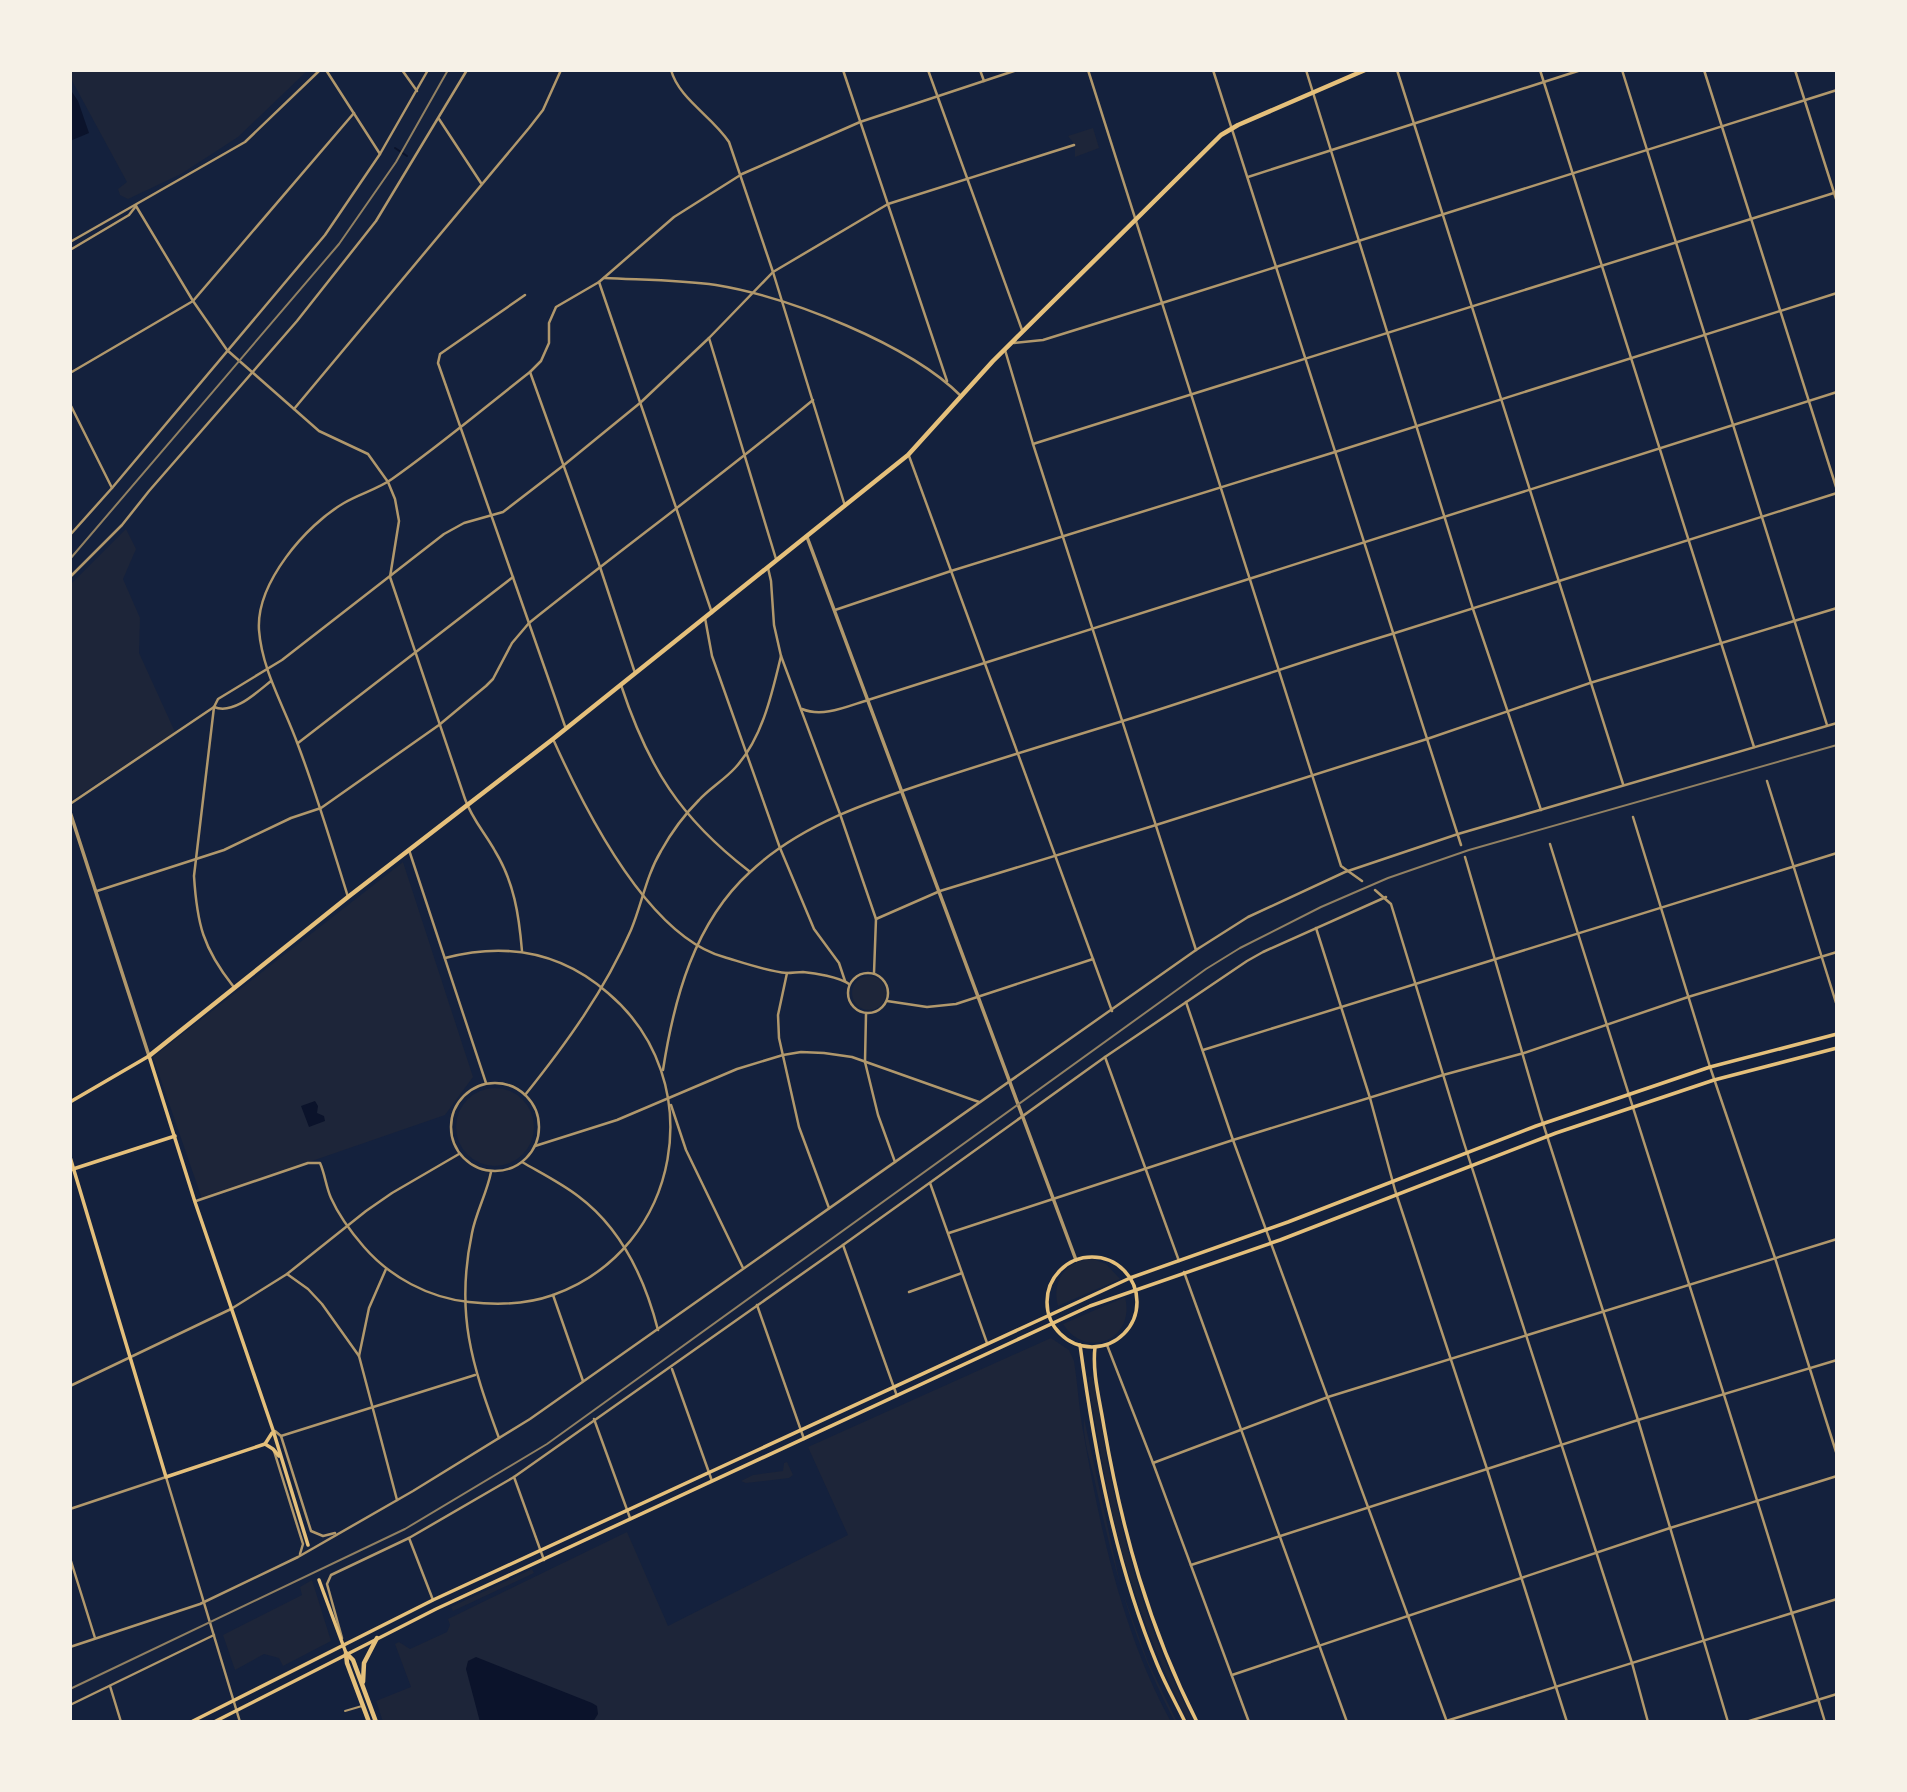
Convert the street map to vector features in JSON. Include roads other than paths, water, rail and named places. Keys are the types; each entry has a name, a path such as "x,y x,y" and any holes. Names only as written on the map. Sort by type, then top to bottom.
{"main road":[{"path":"70,1102 149,1056 348,897 566,729 908,455 1005,349 1214,142 1232,129 1365,70"},
{"path":"191,1722 433,1600 1130,1278 1266,1230 1544,1123 1628,1094 1710,1067 1837,1034"},
{"path":"215,1722 377,1638 1052,1323 1135,1289 1272,1243 1397,1196 1547,1136 1714,1080 1837,1048"},
{"path":"149,1056 195,1202 273,1430 308,1545"},
{"path":"72,1169 175,1136"},
{"path":"70,1157 166,1477 265,1444 271,1439 273,1430"},
{"path":"1094,1257 1111,1261 1120,1266 1130,1278 1137,1300 1134,1318 1123,1335 1107,1345 1095,1347 1067,1340 1052,1323 1047,1304 1052,1282 1058,1272 1076,1260 1094,1257"},
{"path":"1080,1345 1098,1459 1119,1555 1146,1638 1185,1722"},
{"path":"1095,1347 1095,1371 1102,1416 1130,1552 1163,1649 1197,1722"},
{"path":"943,1364 946,1373"},
{"path":"265,1444 273,1449 282,1461"},
{"path":"319,1580 342,1645 353,1660 376,1722"},
{"path":"364,1687 364,1663 377,1638"},
{"path":"346,1653 347,1663 369,1722"}],"street":[{"path":"70,242 245,142 320,70"},
{"path":"326,70 380,154"},
{"path":"402,70 417,91"},
{"path":"70,535 325,235 380,154 428,70"},
{"path":"70,577 122,525 320,294 376,221 467,70"},
{"path":"294,409 543,110 561,70"},
{"path":"671,70 681,92 718,125 729,142 773,272 845,506"},
{"path":"843,70 947,381"},
{"path":"928,70 1022,332"},
{"path":"980,70 984,81"},
{"path":"348,897 321,808 267,668 259,629 261,605 269,583 286,559 322,518 342,504 388,482 530,372 541,361 549,342 549,323 556,307 599,282 674,217 741,174 860,122 1017,70"},
{"path":"1088,70 1341,866 1345,872 1362,881"},
{"path":"1213,70 1461,845"},
{"path":"1306,70 1474,609 1541,810"},
{"path":"1397,70 1624,785"},
{"path":"1540,70 1754,747"},
{"path":"1248,177 1581,70"},
{"path":"1622,70 1828,726"},
{"path":"663,1070 675,1007 696,945 733,890 780,848 841,814 902,790 1018,752 1558,583 1837,491 1704,70"},
{"path":"1795,70 1837,202"},
{"path":"1011,343 1043,340 1837,90"},
{"path":"70,373 193,302 354,113"},
{"path":"439,119 481,183"},
{"path":"234,988 215,964 205,942 195,900 195,861 214,706 218,699 282,660 444,534 464,523 503,512 640,403 709,338 773,272 888,204 1074,145"},
{"path":"1033,444 1836,193"},
{"path":"70,250 129,215 136,206"},
{"path":"136,206 193,302 227,350 319,431 368,454 388,482 395,499 398,521 390,578 467,806 508,878 517,908 522,952"},
{"path":"604,278 668,279 753,293 782,302 848,326 894,350 947,381 961,396"},
{"path":"599,282 712,613"},
{"path":"835,610 1063,535 1335,453 1837,293"},
{"path":"525,295 440,354 438,363 566,729"},
{"path":"709,338 777,561"},
{"path":"1005,349 1196,950"},
{"path":"530,372 635,674"},
{"path":"802,709 826,711 868,700 1837,392"},
{"path":"97,891 225,850 291,818 321,808 439,724 493,679 512,643 529,623 676,507 746,456 813,400"},
{"path":"70,404 112,488"},
{"path":"908,455 1112,1011"},
{"path":"807,537 1021,1116 1056,1200 1076,1260"},
{"path":"768,567 774,625 781,656 841,814 876,919 874,973"},
{"path":"298,743 513,577"},
{"path":"876,919 940,891 1427,739 1721,642 1837,608"},
{"path":"553,739 586,810 620,864 642,895 696,945 721,957 787,973 803,972 847,983 860,974 874,973 885,981 888,988 887,1001 878,1011 866,1014 854,1009 850,1004 847,983 839,963 814,929 780,848 712,656 705,618"},
{"path":"526,1096 558,1054 601,987 631,930 642,895 662,849 699,800 734,769 746,752 762,722 774,689 781,656"},
{"path":"214,706 222,710 232,708 272,680"},
{"path":"621,685 636,731 665,785 687,814 727,854 750,872"},
{"path":"70,804 214,706"},
{"path":"70,1647 204,1602 299,1557 499,1438 658,1330 1196,950 1248,917 1345,872 1458,834 1837,723"},
{"path":"1767,781 1837,1006"},
{"path":"70,813 149,1056"},
{"path":"1633,817 1714,1080 1775,1258 1837,1455"},
{"path":"1550,844 1726,1395 1825,1722"},
{"path":"409,850 486,1084"},
{"path":"1203,1050 1837,853"},
{"path":"1465,857 1547,1136 1638,1420 1728,1722"},
{"path":"1375,890 1391,904 1526,1337 1632,1663 1648,1722"},
{"path":"342,1645 342,1633 327,1584 331,1575 409,1538 514,1477 930,1184 1105,1057 1263,951 1385,897"},
{"path":"1316,928 1370,1098 1397,1196 1488,1469 1567,1722"},
{"path":"445,958 471,951 522,952 564,964 583,973 626,1007 646,1034 663,1070 686,1150 743,1268"},
{"path":"949,1233 1233,1140 1443,1075 1524,1053 1688,997 1837,951"},
{"path":"887,1001 927,1007 942,1006 978,998 1093,959"},
{"path":"787,973 778,1015 783,1055 799,1127 829,1208"},
{"path":"1186,1002 1233,1140 1409,1616 1445,1722 1837,1599"},
{"path":"866,1014 865,1062 878,1115 895,1162"},
{"path":"535,1146 617,1120 737,1069 783,1055 824,1053 852,1057 981,1102"},
{"path":"1105,1057 1180,1261"},
{"path":"486,1084 509,1085 526,1096 536,1112 538,1122 535,1146 522,1162 508,1170 491,1172 476,1168 459,1154 450,1133 453,1111 469,1091 486,1084"},
{"path":"195,1202 308,1163 320,1163 332,1199 347,1226 365,1248 386,1268 424,1290 444,1298 510,1303 553,1295 592,1275 624,1247 645,1221 659,1193 669,1152 672,1131 670,1099"},
{"path":"70,1386 231,1309 287,1274 392,1193 459,1154"},
{"path":"522,1162 579,1197 604,1220 639,1273 658,1330"},
{"path":"491,1172 473,1229 464,1301 475,1375 499,1438"},
{"path":"930,1184 987,1343"},
{"path":"1153,1463 1328,1397 1837,1239"},
{"path":"843,1245 897,1396"},
{"path":"359,1356 369,1308 386,1268"},
{"path":"1184,1272 1347,1722"},
{"path":"909,1292 962,1273"},
{"path":"287,1274 308,1289 322,1304 359,1356 397,1500"},
{"path":"553,1295 584,1381"},
{"path":"757,1305 804,1439"},
{"path":"1107,1345 1249,1722"},
{"path":"1191,1565 1638,1420 1837,1360"},
{"path":"671,1367 712,1480"},
{"path":"281,1436 475,1375"},
{"path":"594,1419 631,1519"},
{"path":"273,1430 281,1436 311,1531 323,1536 338,1533"},
{"path":"273,1449 303,1544 299,1557"},
{"path":"1232,1675 1670,1528 1837,1476"},
{"path":"70,1510 166,1477 240,1722"},
{"path":"514,1477 544,1560"},
{"path":"409,1538 433,1600"},
{"path":"70,1558 95,1639"},
{"path":"70,1705 214,1634"},
{"path":"110,1686 121,1722"},
{"path":"1746,1722 1837,1694"}],"lane":[{"path":"345,1711 363,1706"}],"waterway":[{"path":"395,148 407,156"}],"tram line":[{"path":"70,559 339,244 396,162 448,70"}],"railway":[{"path":"70,1689 405,1529 547,1444 1206,969 1240,948 1321,907 1388,878 1469,850 1837,745"}]}
